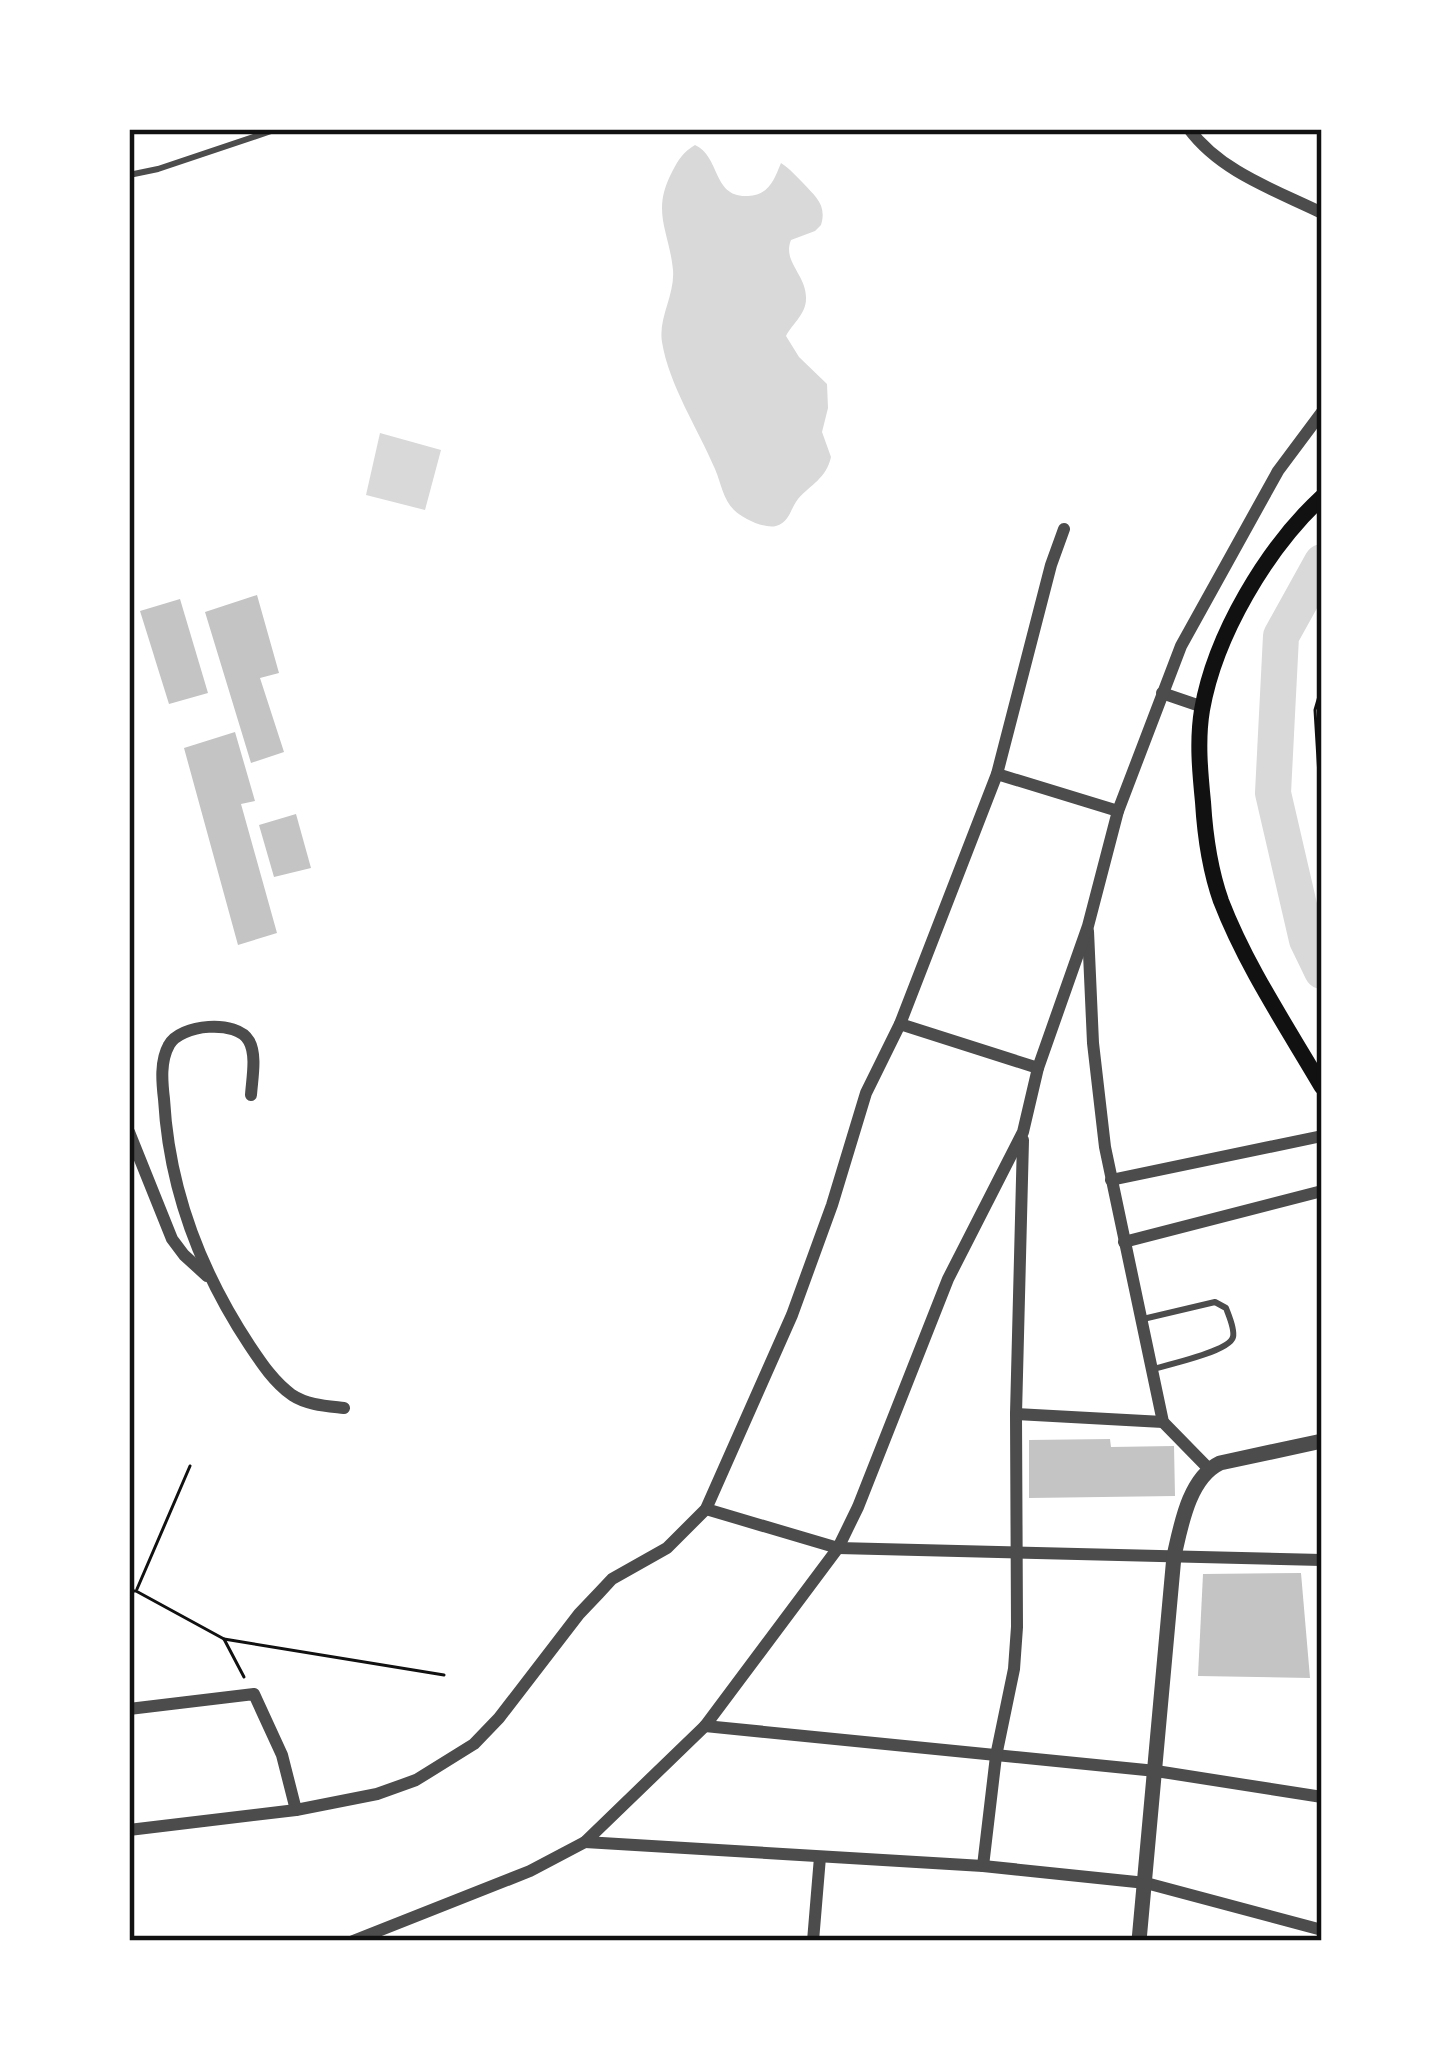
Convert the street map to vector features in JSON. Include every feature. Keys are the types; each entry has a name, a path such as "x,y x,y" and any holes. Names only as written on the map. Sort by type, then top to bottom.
{"main road":[{"path":"1322,496 1281,540 1254,580 1217,660 1203,706 1200,759 1205,831 1222,902 1322,1088"}],"street":[{"path":"1190,129 1220,160 1322,212"},
{"path":"983,1865 1017,1627 1023,1132 1038,1068 1088,926 1118,812 1181,646 1278,471 1322,412"},
{"path":"129,1830 296,1810 377,1794 416,1780 474,1744 598,1593 612,1579 667,1549 706,1508 792,1316 866,1093 900,1024 997,774 1064,529"},
{"path":"1162,693 1203,706"},
{"path":"997,774 1118,812"},
{"path":"1088,926 1093,1042 1112,1180 1163,1422 1209,1468"},
{"path":"900,1024 1038,1068"},
{"path":"251,1095 252,1051 240,1031 182,1031 167,1047 162,1078 169,1155 209,1278 232,1320 280,1385 296,1398 344,1408"},
{"path":"129,1132 172,1239 209,1278"},
{"path":"353,1941 530,1871 585,1842 705,1726 838,1549 948,1280 1023,1132"},
{"path":"1112,1180 1322,1136"},
{"path":"1124,1242 1322,1191"},
{"path":"1016,1414 1163,1422"},
{"path":"1139,1941 1174,1556 1189,1504 1209,1468 1322,1441"},
{"path":"706,1508 838,1549 1322,1560"},
{"path":"129,1709 254,1694 281,1754 296,1810"},
{"path":"705,1726 1156,1772 1322,1797"},
{"path":"585,1842 983,1865 1146,1883 1322,1930"},
{"path":"813,1941 820,1857"}],"lane":[{"path":"129,175 277,129"},
{"path":"1141,1319 1215,1302 1226,1308 1231,1322 1234,1336 1228,1345 1153,1369"}],"path":[{"path":"1322,686 1315,710 1322,825"},
{"path":"190,1466 132,1591 224,1640 444,1675"},
{"path":"224,1640 254,1694"}],"shaded area":[{"path":"695,145 709,158 728,191 748,196 761,193 781,163 816,197 823,212 815,231 791,240 790,255 806,299 802,314 786,336 799,357 827,384 822,432 831,457 822,476 776,526 748,519 727,501 677,391 662,342 673,270 663,199 676,164"},
{"path":"380,433 441,450 425,510 366,495"}],"building":[{"path":"257,595 279,673 260,678 284,752 251,763 205,612"},
{"path":"180,599 208,693 169,704 140,611"},
{"path":"235,732 255,801 241,804 277,933 238,945 184,748"},
{"path":"296,814 311,868 274,877 259,825"},
{"path":"1110,1439 1111,1447 1174,1446 1175,1496 1029,1498 1029,1440"},
{"path":"1301,1573 1310,1678 1198,1676 1203,1574"}],"waterway":[{"path":"1322,562 1281,636 1273,793 1307,940 1322,971"}]}
